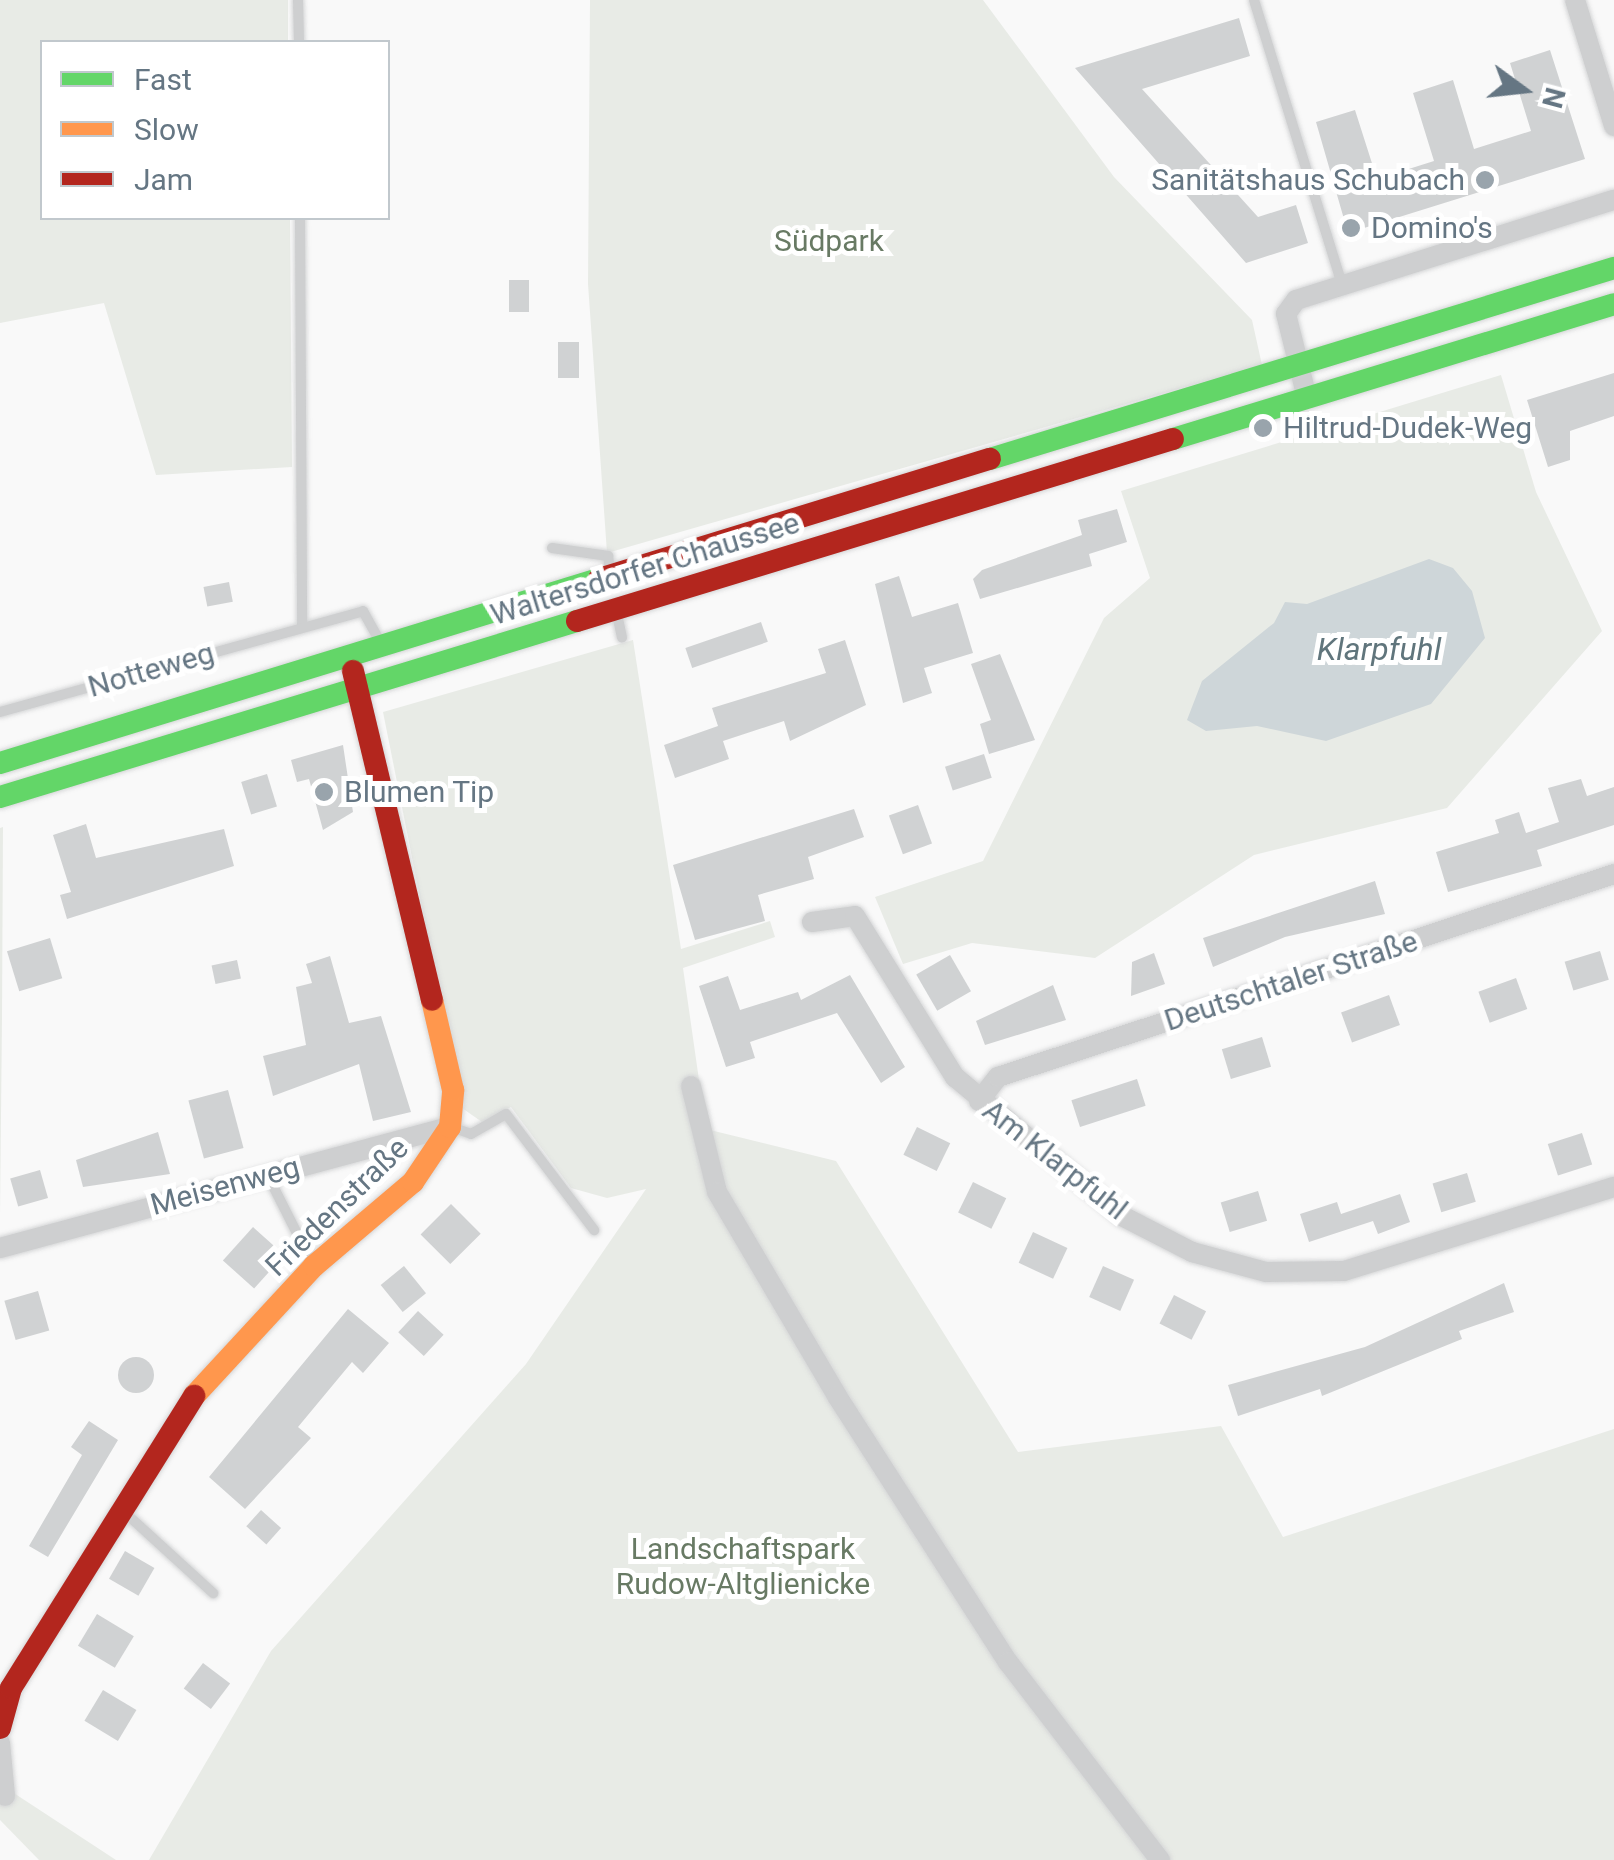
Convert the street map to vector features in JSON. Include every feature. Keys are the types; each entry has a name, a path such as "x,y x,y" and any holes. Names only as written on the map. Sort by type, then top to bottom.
{"main road":[{"name":"Waltersdorfer Chaussee","path":"0,763 1614,268"},
{"name":"Waltersdorfer Chaussee","path":"0,798 1614,304"},
{"path":"349,657 453,1090 450,1126"},
{"name":"Friedenstraße","path":"0,1728 11,1688 114,1503 170,1421 314,1266 413,1182 450,1126"}],"street":[{"path":"1574,0 1614,126"},
{"path":"1307,398 1277,313 1296,300 1614,200"},
{"name":"Deutschtaler Straße","path":"979,1102 998,1077 1614,874"},
{"name":"Am Klarpfuhl","path":"812,922 855,916 909,1014 979,1102 1122,1216 1192,1252 1266,1272 1344,1271 1402,1258 1614,1188"},
{"path":"691,1086 717,1192 837,1396 1008,1662 1160,1860"},
{"name":"Meisenweg","path":"0,1248 450,1126"},
{"path":"0,1743 5,1796"}],"lane":[{"path":"298,0 299,40"},
{"path":"1254,0 1342,284"},
{"path":"300,220 302,627"},
{"path":"552,548 608,556 611,577"},
{"path":"582,586 592,617"},
{"path":"616,609 622,637"},
{"name":"Notteweg","path":"0,712 362,611 382,646"},
{"path":"450,1126 471,1134 506,1114 594,1230"},
{"path":"268,1174 314,1266"},
{"path":"114,1503 213,1593"}],"green space":[{"path":"0,0 288,0 288,40 40,40 40,220 290,220 292,467 156,475 104,303 0,323"},
{"name":"Südpark","path":"590,0 983,0 1114,177 1252,320 1262,365 607,553 588,284"},
{"path":"1501,375 1536,492 1602,631 1447,808 1254,855 1095,958 972,943 903,964 875,897 983,861 1104,618 1150,578 1121,491"},
{"name":"Landschaftspark Rudow-Altglienicke","path":"633,640 681,949 770,921 775,937 683,968 706,1129 836,1161 1018,1452 1221,1426 1283,1537 1614,1429 1614,1860 149,1860 271,1651 526,1364 646,1189 607,1198 571,1188 511,1107 482,1122 462,1108 383,712"},
{"path":"3,827 2,1016 0,1215 0,828"},
{"path":"0,1784 116,1860 39,1860 0,1820"}],"water":[{"name":"Klarpfuhl","path":"1429,559 1453,568 1472,591 1485,638 1431,704 1326,741 1257,726 1206,731 1187,720 1202,681 1274,623 1285,602 1307,604"}],"building":[{"path":"1239,18 1250,56 1142,89 1258,217 1296,205 1308,243 1246,263 1075,68"},
{"path":"1550,50 1585,159 1348,233 1316,122 1355,110 1377,179 1434,161 1413,93 1453,80 1474,149 1531,131 1510,63"},
{"path":"509,280 529,280 529,312 509,312"},
{"path":"558,342 579,342 579,378 558,378"},
{"path":"1614,373 1614,416 1570,431 1570,460 1548,467 1527,400"},
{"path":"1117,509 1127,542 1089,554 1092,566 980,599 973,579 982,570 1082,535 1078,520"},
{"path":"899,576 912,617 958,603 973,653 924,668 932,693 903,703 875,584"},
{"path":"229,582 233,602 207,607 203,587"},
{"path":"761,622 768,642 692,668 685,648"},
{"path":"845,640 866,705 790,741 784,721 723,741 729,759 675,778 664,745 718,726 712,708 826,673 818,649"},
{"path":"1000,654 1035,740 989,754 980,724 991,720 971,664"},
{"path":"343,745 353,812 323,830 309,779 297,782 291,760"},
{"path":"984,754 992,778 953,790 945,767"},
{"path":"267,774 277,807 251,814 241,782"},
{"path":"1581,779 1587,796 1614,787 1614,825 1537,850 1542,866 1448,892 1436,852 1499,833 1495,820 1519,812 1526,833 1559,822 1548,788"},
{"path":"918,805 932,844 903,854 889,816"},
{"path":"854,809 864,837 808,857 814,879 758,895 765,921 695,940 673,865"},
{"path":"86,824 96,858 224,829 234,866 67,919 60,895 71,892 53,835"},
{"path":"1375,881 1385,914 1285,937 1213,967 1203,938"},
{"path":"50,938 62,978 19,991 7,951"},
{"path":"1600,951 1609,980 1573,991 1565,962"},
{"path":"1154,953 1165,984 1131,996 1132,962"},
{"path":"950,955 971,991 937,1011 916,974"},
{"path":"330,956 349,1023 381,1016 411,1112 373,1121 359,1064 273,1096 263,1056 306,1045 296,987 312,983 306,964"},
{"path":"237,960 241,979 216,984 212,965"},
{"path":"850,975 905,1067 881,1083 837,1013 750,1042 755,1058 726,1067 699,986 728,976 740,1010 798,992 801,1000"},
{"path":"1516,978 1527,1009 1490,1023 1478,992"},
{"path":"1053,985 1066,1020 985,1045 976,1021"},
{"path":"1389,995 1400,1025 1352,1043 1341,1012"},
{"path":"1262,1037 1271,1067 1231,1079 1222,1049"},
{"path":"1137,1079 1146,1106 1080,1127 1071,1100"},
{"path":"228,1090 244,1148 204,1159 188,1101"},
{"path":"917,1127 950,1143 937,1171 903,1155"},
{"path":"158,1132 170,1174 83,1187 76,1160"},
{"path":"1582,1133 1592,1164 1558,1176 1548,1144"},
{"path":"40,1170 48,1198 18,1206 10,1179"},
{"path":"1467,1173 1476,1202 1441,1212 1433,1184"},
{"path":"973,1182 1006,1198 991,1229 958,1213"},
{"path":"1258,1191 1267,1221 1230,1232 1221,1202"},
{"path":"1400,1194 1410,1222 1378,1234 1373,1221 1309,1242 1300,1214 1337,1202 1341,1214"},
{"path":"451,1204 481,1234 450,1264 421,1234"},
{"path":"253,1227 284,1255 254,1289 223,1260"},
{"path":"1033,1232 1067,1248 1053,1279 1019,1263"},
{"path":"404,1266 426,1293 403,1312 381,1285"},
{"path":"1103,1266 1134,1280 1120,1311 1089,1297"},
{"path":"1504,1283 1514,1312 1459,1331 1462,1339 1322,1396 1320,1389 1238,1416 1228,1385 1365,1347"},
{"path":"38,1291 49,1330 16,1340 4,1301"},
{"path":"1174,1295 1206,1311 1192,1340 1159,1324"},
{"path":"348,1309 389,1343 363,1373 352,1362 298,1427 311,1438 245,1509 209,1477"},
{"path":"418,1311 444,1335 424,1356 398,1332"},
{"path":"136,1357 149,1362 154,1375 149,1388 136,1393 123,1388 118,1375 123,1362"},
{"path":"89,1421 118,1440 48,1557 29,1546 82,1455 71,1447"},
{"path":"261,1510 281,1528 266,1544 246,1526"},
{"path":"125,1551 154,1568 138,1596 109,1579"},
{"path":"97,1614 134,1636 115,1668 78,1646"},
{"path":"203,1663 230,1683 211,1709 184,1689"},
{"path":"103,1690 136,1710 118,1741 84,1721"}],"traffic: fast":[{"path":"990,459 1614,268"},
{"path":"1173,439 1614,304"},
{"path":"0,763 599,579"},
{"path":"0,797 577,621"}],"traffic: slow":[{"path":"194,1396 314,1266 413,1182 450,1127 453,1090 432,1000"}],"traffic: jam":[{"path":"577,621 1173,439"},
{"path":"599,579 990,459"},
{"path":"353,671 432,1000"},
{"path":"0,1728 11,1688 194,1396"}],"place":[{"name":"Sanitätshaus Schubach","path":"1485,180"},
{"name":"Domino's","path":"1351,228"},
{"name":"Hiltrud-Dudek-Weg","path":"1263,428"},
{"name":"Blumen Tip","path":"324,792"}]}
